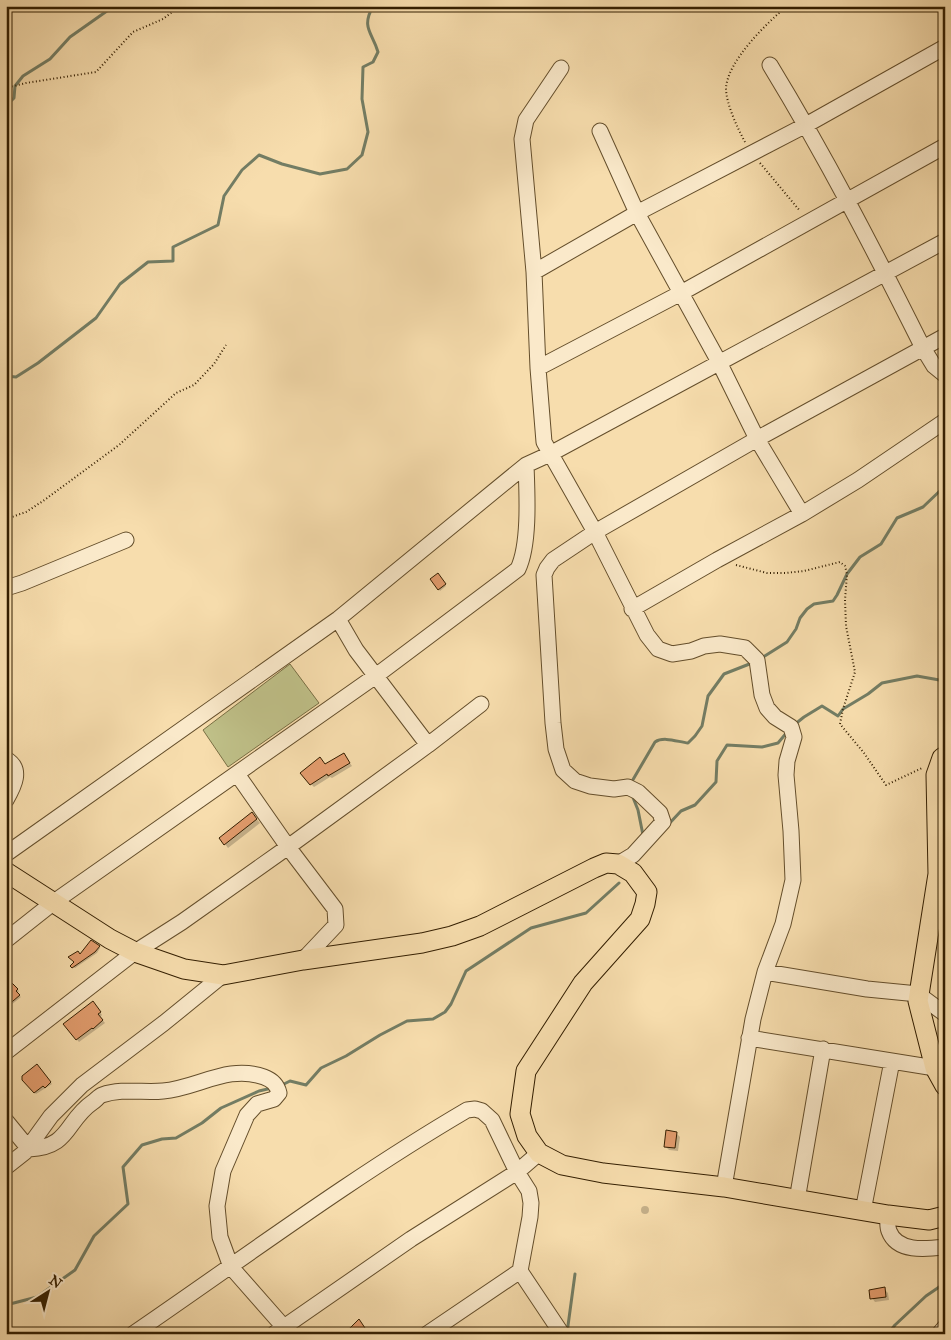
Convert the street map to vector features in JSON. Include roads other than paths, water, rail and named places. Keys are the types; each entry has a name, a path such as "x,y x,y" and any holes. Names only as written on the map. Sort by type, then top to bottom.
{"main road":[{"path":"944,757 936,775 938,874 918,1001 935,1068 945,1086"},
{"path":"6,872 110,939 135,952 184,969 223,975 304,960 422,943 452,936 480,926 606,863 624,867 647,892 646,904 640,919 583,983 526,1071 520,1114 527,1136 539,1153 562,1164 603,1173 724,1188 888,1216 929,1220 945,1216"}],"street":[{"path":"534,272 637,213 806,125 945,47"},
{"path":"770,65 806,125 847,200 923,348 934,366 945,375"},
{"path":"561,68 526,120 522,139 534,272 538,368 544,442 595,532 632,609 647,635 658,649 672,654 720,644 745,648 757,660 762,695 767,708 775,717 791,727 794,737 787,761 786,775 793,880 783,924 765,972 753,1019 724,1188"},
{"path":"600,131 637,213 719,362 757,440 802,514"},
{"path":"538,368 681,293 945,146"},
{"path":"6,854 338,620 526,465 550,454 945,241"},
{"path":"624,867 663,822 662,818 660,812 638,792 628,788 614,789 590,786 568,776 563,770 556,749 553,723 544,575 547,568 553,560 595,532 945,336"},
{"path":"632,609 802,514 858,480 945,421"},
{"path":"6,940 54,902 376,675 518,569 522,560 527,510 526,465"},
{"path":"6,588 126,540"},
{"path":"338,620 356,650 428,745"},
{"path":"6,1052 135,952 182,922 288,847 481,704"},
{"path":"6,758 12,762 16,769 15,782 6,800"},
{"path":"237,774 288,847 335,909 336,926 304,960"},
{"path":"765,972 868,989 918,994 945,1014"},
{"path":"6,1167 29,1149 51,1116 82,1085 164,1023 223,975"},
{"path":"750,1038 935,1068"},
{"path":"797,1200 823,1049"},
{"path":"863,1211 892,1061"},
{"path":"29,1149 54,1144 64,1136 84,1108 102,1095 132,1090 164,1091 229,1074 248,1073 271,1079 278,1087 279,1092 274,1098 257,1104 252,1108 223,1171 217,1206 220,1237 232,1266 283,1331 411,1239 517,1172 539,1153"},
{"path":"133,1334 280,1231 424,1135 466,1110 475,1109 482,1111 492,1120 517,1172 529,1191 531,1203 520,1271 562,1334"},
{"path":"6,1121 29,1149"},
{"path":"888,1216 888,1230 893,1238 904,1246 916,1249 945,1247"},
{"path":"427,1334 520,1271"},
{"path":"939,1334 945,1327"}],"waterway":[{"path":"6,106 14,98 15,86 23,76 50,59 70,37 114,6"},
{"path":"6,376 16,377 38,363 96,318 120,284 148,262 173,261 173,247 218,225 224,196 242,170 259,155 282,164 320,174 347,169 362,155 368,132 362,99 363,67 373,62 378,52 368,25 373,6"},
{"path":"760,659 787,642 807,609 814,604 833,601 847,574 860,557 881,544 897,518 923,507 945,486"},
{"path":"631,783 655,742 667,739 688,743 702,726 708,696 724,674 752,663"},
{"path":"794,725 822,706 838,716 843,709 882,683 917,676 945,681"},
{"path":"667,826 681,811 695,805 716,782 717,761 727,745 762,747 778,743 788,731"},
{"path":"632,795 638,810 643,835"},
{"path":"280,1086 290,1081 306,1085 321,1068 346,1056 380,1035 407,1021 433,1019 445,1012 451,1004 466,971 531,928 586,913 619,883"},
{"path":"6,1305 37,1297 75,1270 94,1236 128,1204 123,1167 142,1145 162,1139 176,1138 202,1123 221,1108 259,1091 272,1088"},
{"path":"567,1333 575,1274"},
{"path":"888,1334 926,1296 945,1283"}]}
